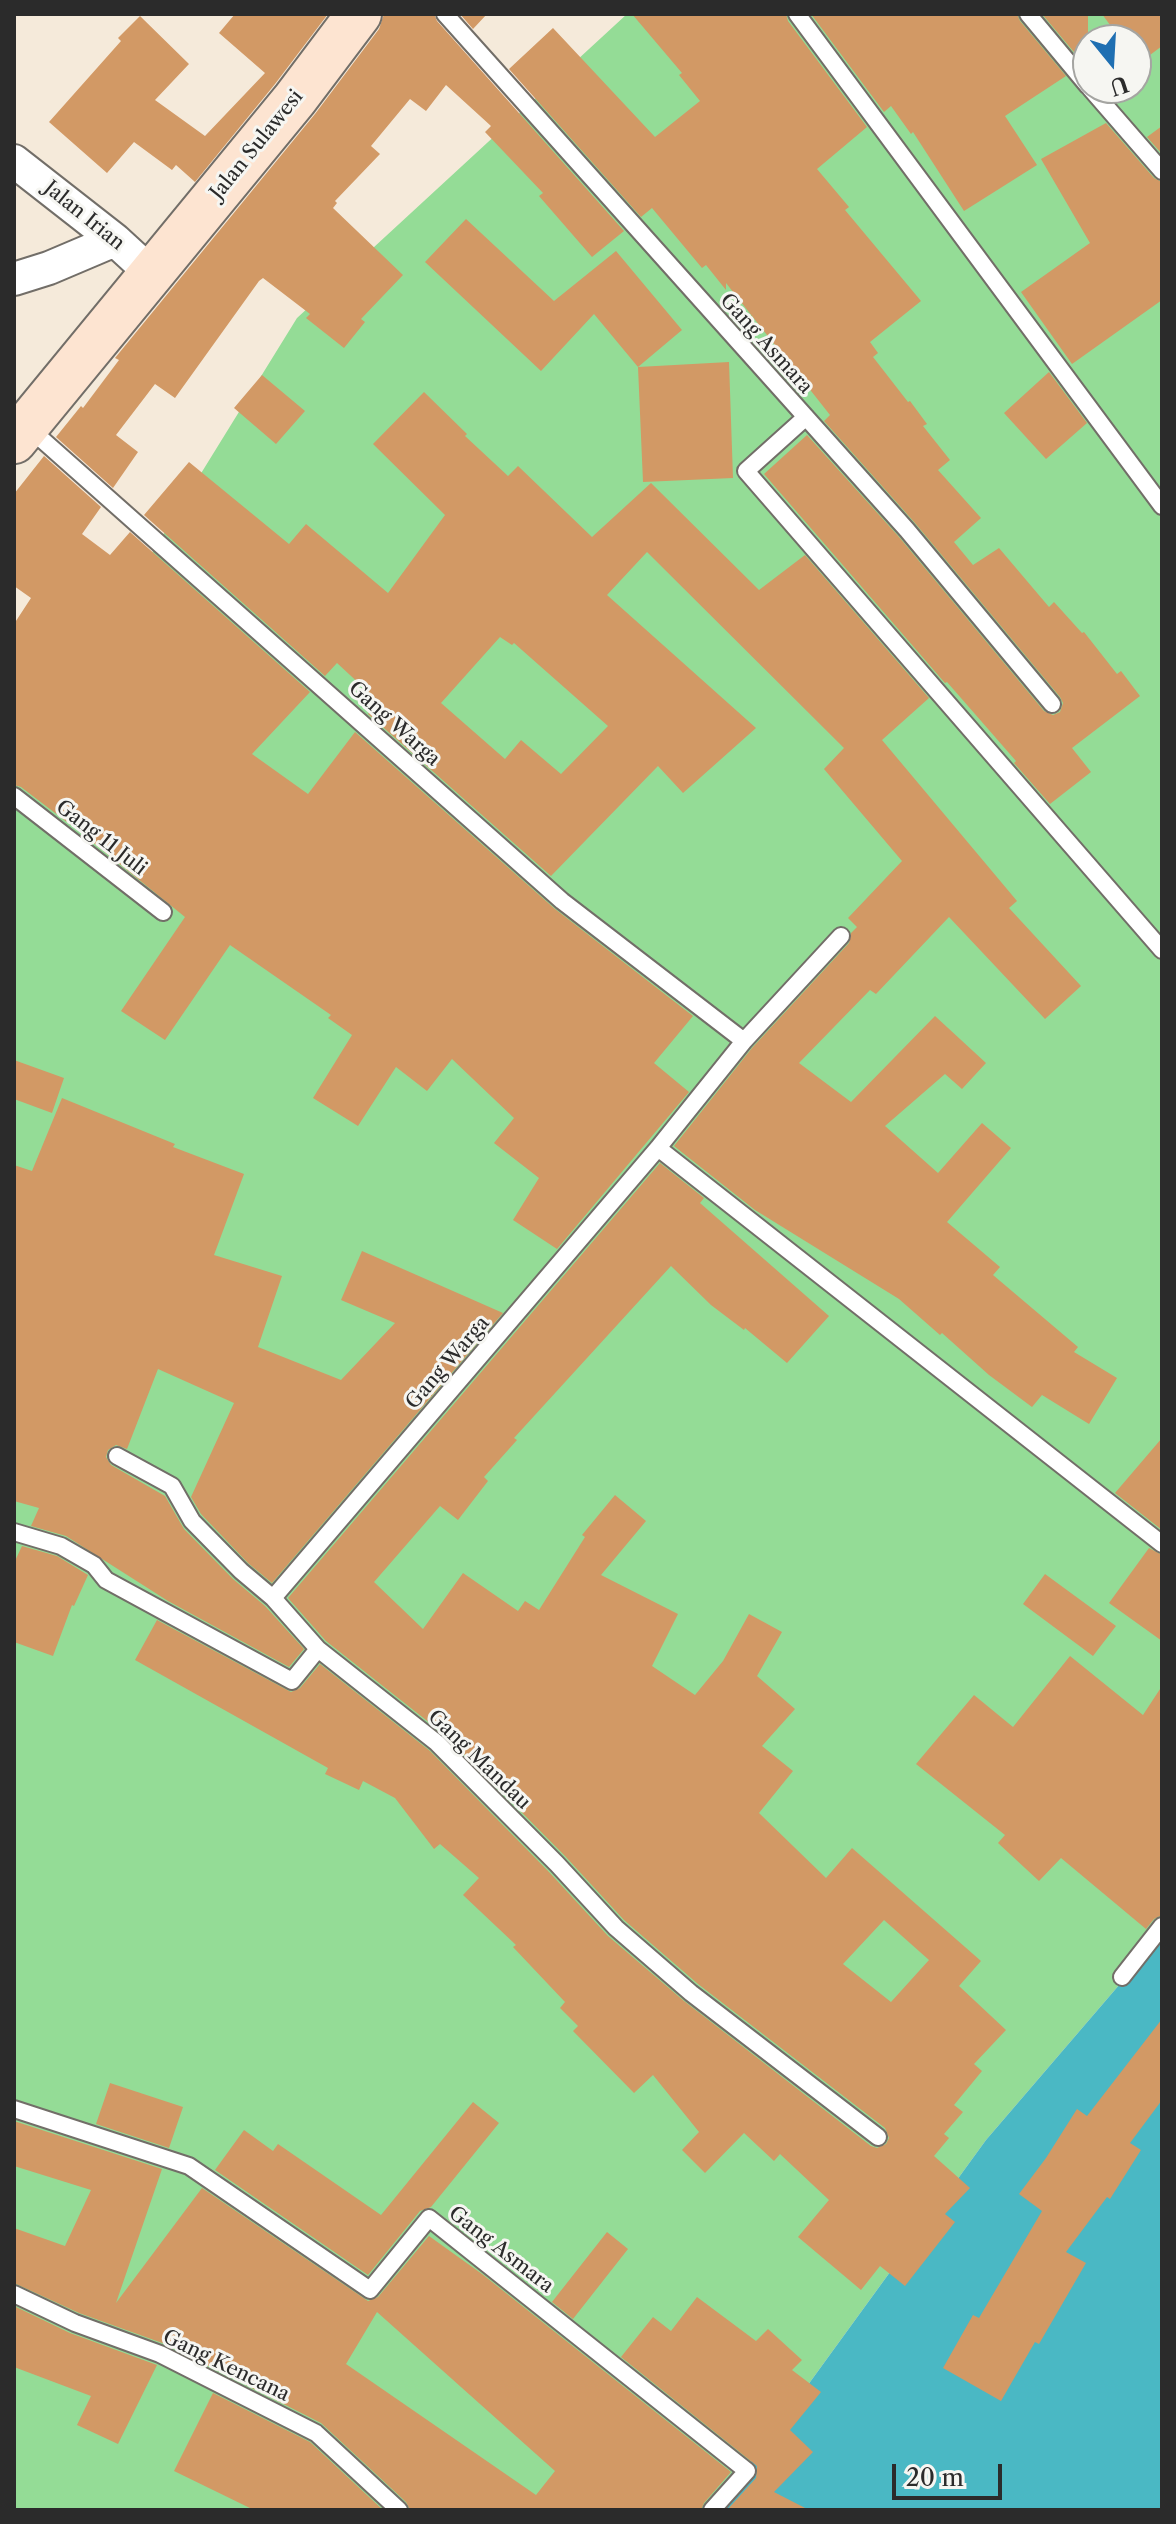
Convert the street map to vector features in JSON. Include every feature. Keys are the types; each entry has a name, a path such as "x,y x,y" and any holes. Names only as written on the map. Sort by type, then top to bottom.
{"street":[{"name":"Jalan Sulawesi","path":"20,433 295,99 359,14"},
{"name":"Jalan Irian","path":"14,161 115,240 152,274"},
{"path":"14,279 115,240"}],"lane":[{"name":"Gang Asmara","path":"445,14 907,530 1052,704"},
{"path":"797,14 1162,506"},
{"path":"1028,14 1072,67"},
{"path":"1104,104 1162,171"},
{"path":"806,417 746,471 1162,950"},
{"name":"Gang Warga","path":"20,433 562,901 744,1041"},
{"name":"Gang 11 Juli","path":"14,796 163,912"},
{"name":"Gang Warga","path":"273,1598 658,1148 744,1041 841,936"},
{"path":"658,1148 1162,1544"},
{"name":"Gang Mandau","path":"117,1456 172,1486 192,1521 241,1571 273,1598 318,1649 437,1743 616,1928 878,2137"},
{"path":"14,1532 61,1546 94,1565 106,1580 292,1681 318,1649"},
{"path":"1122,1977 1162,1926"},
{"name":"Gang Asmara","path":"14,2109 189,2166 370,2290 429,2218 747,2471 712,2510"},
{"name":"Gang Kencana","path":"14,2294 75,2323 160,2354 316,2433 399,2510"}],"green space":[{"path":"627,14 1162,14 1162,1935 986,2140 765,2444 712,2510 14,2510 14,776 297,318"}],"water":[{"path":"1162,1935 1162,2510 712,2510 765,2444 986,2140"}],"building":[{"path":"235,14 328,14 195,182 176,165 172,170 134,142 107,173 49,122 140,16 189,64 155,100 205,136 265,73 219,33"},
{"path":"384,14 434,14 624,231 592,257 539,196 543,193 485,132 491,126 446,85 426,111 410,99 371,146 380,154 335,201 337,203 333,208 403,275 361,319 365,322 344,348 306,318 310,314 263,278 175,398 155,384 116,435 138,452 113,488 56,437 81,406 83,408 119,360 115,358 315,114 379,29"},
{"path":"460,14 487,14 473,29"},
{"path":"632,14 786,14 788,21 867,127 817,169 849,207 845,210 921,301 870,342 878,353 873,357 910,401 927,424 923,426 950,460 938,470 981,518 954,542 973,565 999,548 1049,607 1054,602 1084,632 1117,674 1121,671 1140,696 1072,748 1091,772 1050,804 1014,763 1016,761 764,474 807,435 899,537 1044,711 1053,715 1060,712 1063,703 1060,697 915,523 824,421 830,415 726,283 726,290 706,265 702,268 652,208 641,217 509,69 553,28 655,137 700,101 679,75 682,73"},
{"path":"811,14 1017,14 1066,76 1005,116 1037,165 964,211 913,132 911,134 891,106 884,112"},
{"path":"1042,14 1088,14 1088,24 1072,24 1072,50"},
{"path":"1102,14 1162,14 1162,46 1152,54 1152,24 1109,24"},
{"path":"1106,123 1154,178 1162,182 1162,300 1072,364 1021,292 1090,243 1041,159"},
{"path":"1162,126 1162,154 1147,137"},
{"path":"466,219 554,301 616,251 682,330 638,367 594,314 541,371 425,262"},
{"path":"729,362 733,478 643,482 638,367"},
{"path":"1049,372 1087,423 1046,459 1004,413"},
{"path":"262,375 305,411 276,444 234,408"},
{"path":"424,392 508,476 518,466 592,537 651,483 759,590 805,555 929,698 882,740 1017,901 1009,908 1081,986 1045,1019 949,917 876,994 870,990 799,1063 851,1102 935,1016 986,1063 962,1089 945,1074 885,1126 938,1173 982,1123 1011,1148 947,1222 1000,1267 993,1275 1078,1347 1074,1352 1117,1378 1089,1424 1042,1395 1032,1407 899,1299 755,1210 674,1146 752,1048 849,943 851,933 857,927 848,918 902,861 824,769 844,748 647,552 607,595 756,728 683,793 658,766 551,876 368,714 378,701 337,663 325,676 144,515 189,462 289,544 306,524 388,593 445,515 373,444","holes":["500,637 512,645 514,643 608,726 561,774 521,740 505,759 441,703"]},
{"path":"44,456 101,507 82,534 110,555 130,532 310,692 252,754 308,794 355,732 555,909 693,1016 654,1063 689,1092 557,1249 513,1220 539,1178 494,1143 514,1118 452,1059 427,1091 396,1067 358,1126 313,1098 352,1035 328,1018 331,1015 230,945 165,1040 121,1011 185,917 80,832 21,787 14,785 14,624 31,598 14,586 14,494"},
{"path":"14,1060 64,1078 52,1113 14,1099"},
{"path":"62,1098 175,1144 173,1147 244,1174 214,1255 282,1276 258,1347 341,1380 395,1323 341,1300 362,1251 503,1313 272,1583 201,1514 191,1497 234,1403 158,1369 127,1449 116,1445 108,1450 106,1457 111,1465 165,1496 184,1529 233,1579 265,1606 304,1649 289,1667 168,1601 66,1536 31,1526 39,1508 14,1501 14,1165 32,1171"},
{"path":"660,1163 704,1198 700,1203 829,1316 787,1363 711,1305 671,1266 514,1438 517,1440 484,1477 488,1481 458,1520 440,1506 374,1582 423,1629 463,1573 518,1611 525,1601 539,1610 585,1537 582,1535 615,1495 646,1521 601,1575 678,1614 652,1666 695,1695 723,1661 749,1614 782,1632 757,1676 795,1709 762,1746 793,1771 759,1813 826,1878 852,1848 981,1961 959,1986 1006,2030 974,2064 982,2071 954,2105 963,2112 944,2134 949,2138 934,2156 970,2188 945,2214 955,2222 905,2286 880,2266 861,2290 798,2237 829,2200 780,2154 774,2161 744,2133 705,2173 682,2150 699,2132 653,2075 634,2093 573,2031 578,2026 560,2008 565,2002 513,1947 516,1945 463,1895 479,1878 440,1844 434,1849 395,1798 363,1781 359,1790 325,1774 328,1768 135,1660 157,1620 291,1692 300,1688 320,1664 430,1751 608,1936 684,2001 871,2146 877,2148 886,2144 889,2138 885,2128 698,1984 624,1920 445,1735 326,1641 288,1598","holes":["884,1920 929,1960 891,2002 843,1964"]},
{"path":"1162,1438 1162,1530 1115,1493"},
{"path":"22,1546 57,1556 88,1575 72,1605 53,1656 14,1642 14,1563"},
{"path":"1149,1548 1162,1555 1162,1641 1109,1603"},
{"path":"1045,1574 1116,1626 1093,1656 1023,1604"},
{"path":"1070,1656 1143,1715 1162,1686 1162,1915 1146,1929 1061,1858 1039,1881 998,1843 1005,1835 916,1764 974,1695 1013,1727"},
{"path":"1162,2019 1162,2100 1130,2143 1141,2150 1110,2199 1107,2197 1066,2252 1086,2263 1039,2344 1035,2342 1001,2401 943,2368 973,2315 979,2318 1042,2211 1019,2194 1077,2109 1087,2116"},
{"path":"110,2083 183,2107 169,2148 96,2124"},
{"path":"473,2102 499,2123 431,2207 420,2211 368,2275 215,2170 244,2130 273,2151 278,2144 381,2215"},
{"path":"14,2121 162,2169 116,2303 202,2188 368,2301 378,2297 429,2236 482,2274 731,2472 701,2510 410,2510 406,2502 321,2423 165,2344 79,2313 14,2283 14,2228 65,2246 91,2190 14,2166","holes":["377,2312 555,2471 536,2495 346,2364"]},
{"path":"607,2232 628,2249 573,2319 552,2302"},
{"path":"697,2297 756,2341 768,2329 802,2360 792,2370 821,2392 790,2430 813,2452 774,2492 809,2510 727,2510 756,2478 757,2466 621,2357 653,2317 671,2331"},
{"path":"14,2306 70,2333 157,2365 118,2444 77,2425 91,2396 14,2367"},
{"path":"213,2393 310,2442 383,2510 254,2510 174,2471"}]}
